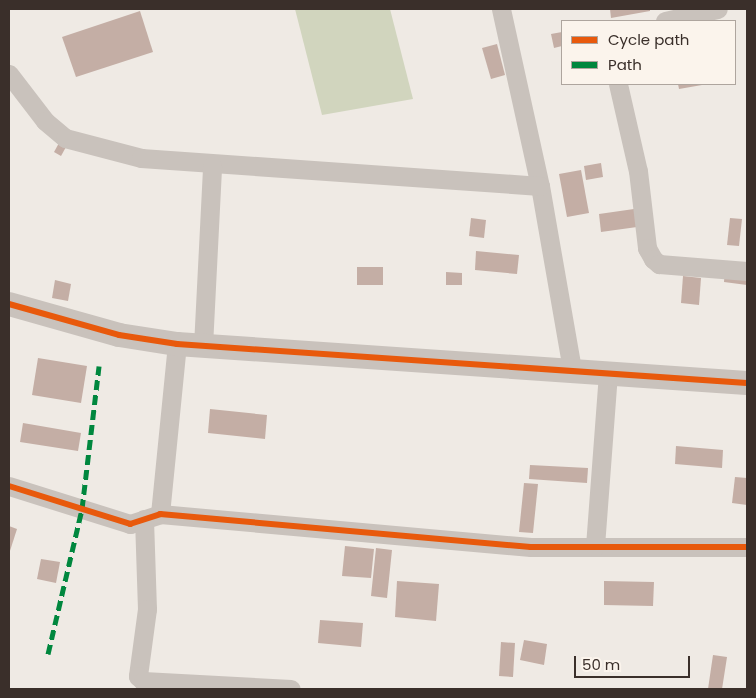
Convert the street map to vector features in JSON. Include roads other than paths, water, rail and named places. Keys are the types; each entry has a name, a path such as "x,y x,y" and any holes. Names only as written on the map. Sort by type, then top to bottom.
{"street":[{"path":"500,9 540,186 572,370"},
{"path":"669,20 718,9"},
{"path":"9,74 45,121 65,138 141,158 212,166 540,186"},
{"path":"618,85 638,171 647,248 653,259 659,264 747,271"},
{"path":"203,346 212,166"},
{"path":"9,304 119,335 176,344 747,383"},
{"path":"176,344 152,517 147,610 138,676 144,681 291,689"},
{"path":"595,546 608,373"},
{"path":"9,486 130,524 152,517 531,547 747,547"}]}
